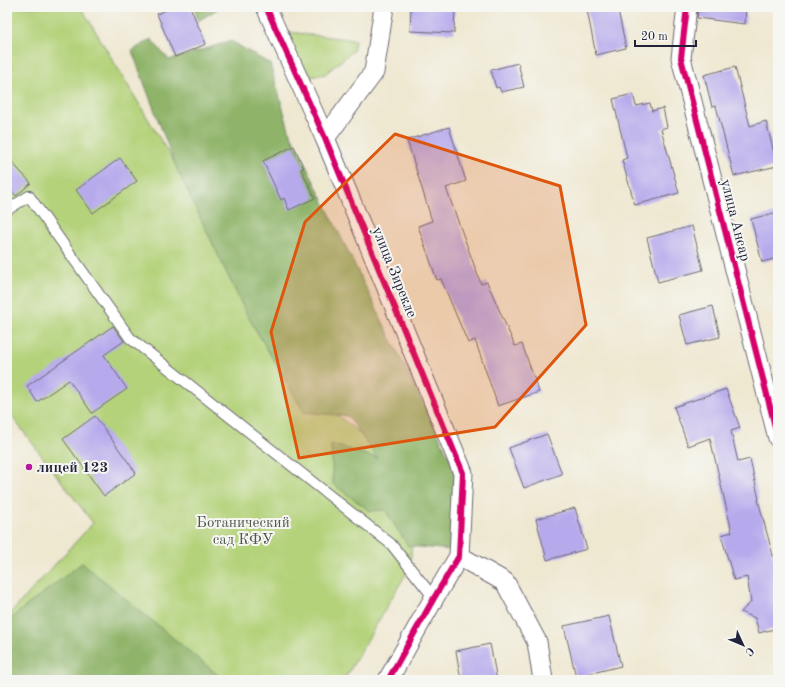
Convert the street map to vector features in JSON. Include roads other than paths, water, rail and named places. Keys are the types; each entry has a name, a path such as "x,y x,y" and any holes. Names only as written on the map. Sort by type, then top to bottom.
{"street":[{"name":"улица Зирекле","path":"266,7 325,138 463,473 459,556"},
{"path":"325,138 374,72 384,7"},
{"name":"улица Ансар","path":"687,7 681,58 778,438"},
{"path":"388,680 459,556 505,582 537,642 543,680"}],"lane":[{"path":"7,210 29,196 130,338 391,544 434,598"}],"place":[{"name":"лицей 123","path":"29,467"}],"park label":[{"name":"Ботанический сад КФУ","path":"243,530"}]}
